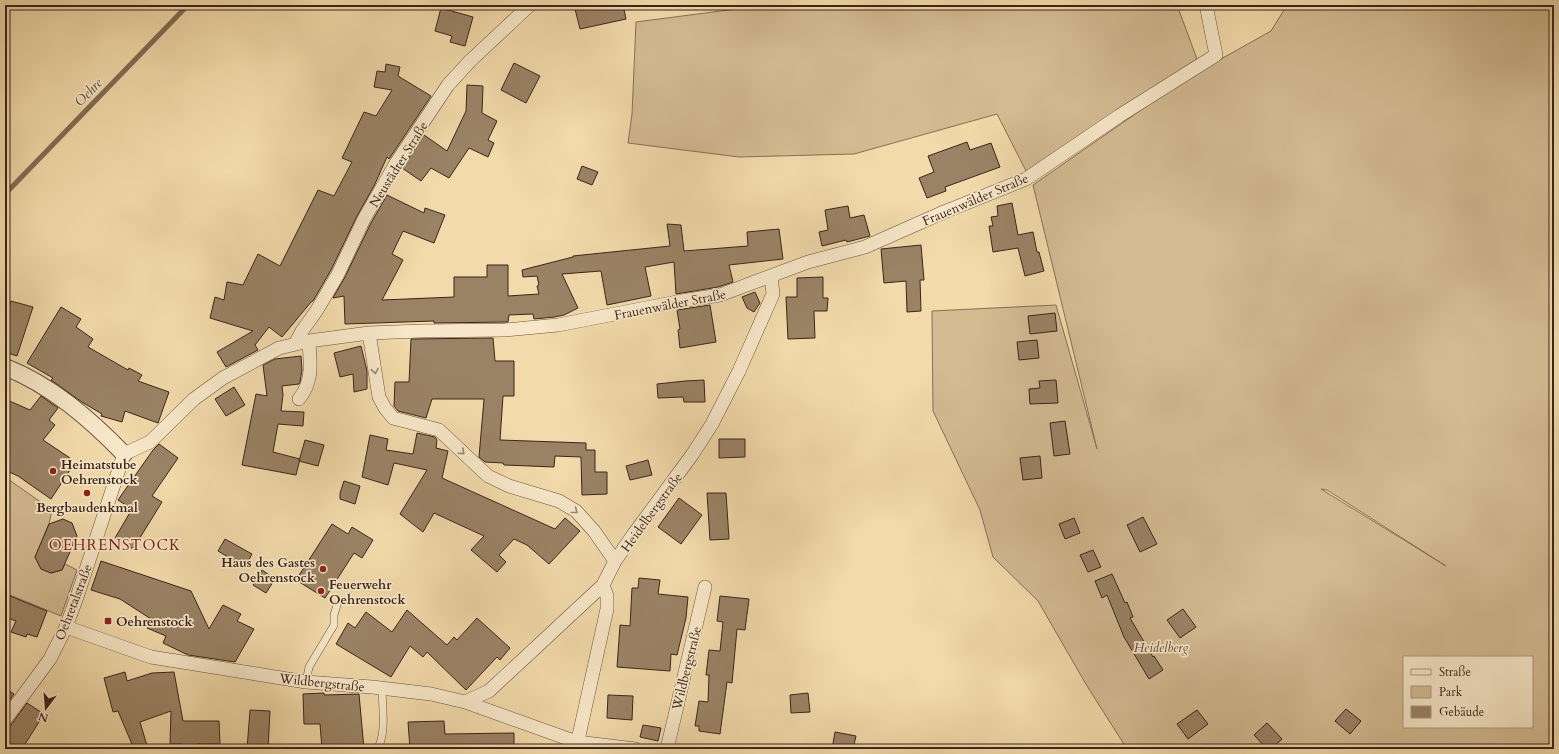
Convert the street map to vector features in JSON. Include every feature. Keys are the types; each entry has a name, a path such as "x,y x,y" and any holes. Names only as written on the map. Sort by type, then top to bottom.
{"street":[{"name":"Neustädter Straße","path":"295,344 302,330 317,310 338,274 364,219 396,163 448,85 470,61 530,5"},
{"name":"Frauenwälder Straße","path":"124,454 150,442 194,399 222,378 279,348 309,341 369,333 505,330 558,325 720,295 808,262 865,247 944,212 1026,179 1119,116 1216,55 1206,5"},
{"name":"Heidelbergstraße","path":"465,702 489,691 603,585 615,561 692,455 712,424 739,371 773,294 771,276"},
{"path":"369,333 379,397 393,418 439,430 488,476 509,486 559,501 576,511 594,531 615,561"},
{"path":"299,399 306,390 311,371 309,341"},
{"path":"5,367 23,374 59,397 102,432 124,454"},
{"name":"Oehretalstraße","path":"5,720 50,659 66,627 124,454"},
{"path":"576,746 606,609 607,596 603,585"},
{"name":"Wildbergstraße","path":"666,749 705,587"},
{"name":"Wildbergstraße","path":"66,627 151,657 306,682 382,688 431,694 465,702 576,746 635,749"}],"lane":[{"path":"306,682 309,667 334,626 334,615 337,606"},
{"path":"377,749 381,743 383,729 382,688"}],"green space":[{"path":"789,5 1177,5 1197,59 1026,171 997,114 854,154 739,157 628,143 632,114 636,22 736,9"},
{"name":"Heidelberg","path":"1287,5 1554,5 1554,749 1127,749 1087,686 1038,601 993,557 980,510 933,411 932,311 1056,305 1097,449 1033,185 1187,78 1271,31","holes":["1321,489 1327,490 1446,566"]},
{"path":"5,477 52,510 49,524 35,557 41,569 51,573 62,570 65,564 77,570 61,616 5,593"}],"building":[{"path":"574,5 623,5 626,19 580,29"},
{"path":"441,8 473,17 465,46 450,42 452,36 435,31"},
{"path":"514,63 540,76 526,103 501,90"},
{"path":"386,64 400,67 398,76 431,96 389,159 387,157 374,186 357,216 331,270 313,301 282,337 269,327 255,345 258,350 226,367 217,352 253,331 210,318 215,297 224,300 227,282 243,285 258,254 280,266 318,190 334,196 352,162 342,158 364,112 376,116 392,90 374,87 377,71 385,72"},
{"path":"467,85 483,86 482,113 497,121 488,140 494,143 488,157 469,148 449,178 431,168 421,181 402,168 424,135 447,151 466,111"},
{"path":"967,142 970,150 991,143 1000,167 945,187 946,191 927,198 919,178 934,172 928,156"},
{"path":"582,166 598,172 592,185 577,179"},
{"path":"387,195 424,213 425,208 445,215 434,243 403,231 392,254 403,260 382,300 454,297 454,277 487,277 487,265 508,265 508,296 539,294 537,276 523,277 522,270 573,256 670,246 667,224 681,225 684,251 748,246 747,232 779,229 783,259 729,265 733,282 718,287 676,294 674,262 645,267 651,296 607,305 601,271 562,274 578,308 564,315 554,317 534,319 533,314 509,315 508,322 434,323 434,321 345,324 344,296 333,298"},
{"path":"1012,203 1018,235 1033,232 1037,252 1039,252 1044,271 1025,276 1018,248 993,252 989,226 993,226 991,217 998,216 997,206"},
{"path":"848,206 850,218 864,215 870,236 822,246 819,232 828,230 825,210"},
{"path":"921,245 924,280 920,280 921,311 907,312 906,281 884,283 881,249"},
{"path":"823,277 823,298 828,298 827,311 814,311 815,338 788,339 786,297 797,297 797,278"},
{"path":"755,292 760,303 754,312 747,308 742,297"},
{"path":"11,301 33,307 17,356 5,352 5,321"},
{"path":"710,305 716,342 680,348 678,330 680,329 677,310"},
{"path":"61,307 81,319 76,327 93,339 88,347 128,370 129,368 142,375 138,381 169,392 158,423 125,411 122,422 101,416 102,414 51,380 53,378 27,363"},
{"path":"1055,313 1057,331 1030,334 1028,316"},
{"path":"493,338 495,361 514,361 514,396 503,396 500,440 586,443 586,450 595,450 595,472 607,472 607,494 582,495 581,457 555,456 554,467 504,465 503,463 485,462 479,457 484,399 432,399 426,418 398,411 394,406 395,382 409,382 411,339"},
{"path":"1037,340 1039,358 1019,360 1017,342"},
{"path":"361,346 367,371 367,389 354,392 353,374 340,377 334,353"},
{"path":"301,356 302,370 300,382 299,384 282,386 283,395 281,411 304,412 303,426 278,424 273,452 300,459 296,475 242,465 256,394 267,396 263,365 275,359"},
{"path":"704,380 705,402 684,402 683,397 658,398 657,384"},
{"path":"1056,380 1058,403 1030,404 1029,389 1040,388 1039,381"},
{"path":"234,387 245,405 226,416 215,399"},
{"path":"41,396 58,408 49,420 55,425 43,440 70,458 66,463 72,467 51,499 18,476 5,470 5,399 30,410"},
{"path":"1065,421 1070,454 1054,456 1050,423"},
{"path":"417,433 435,437 437,440 436,448 448,451 442,478 555,529 565,518 580,531 549,564 527,545 514,539 499,555 506,562 497,572 471,550 484,536 434,513 423,532 400,514 427,470 394,463 388,485 362,477 370,435 388,439 386,450 413,454"},
{"path":"719,439 745,439 745,457 719,458"},
{"path":"305,440 324,445 318,466 299,461"},
{"path":"159,444 178,458 152,496 162,502 133,549 115,538 132,509 118,500 153,450"},
{"path":"1040,456 1042,478 1023,480 1020,458"},
{"path":"648,460 652,475 630,480 626,466"},
{"path":"344,481 360,486 355,504 340,499 340,493"},
{"path":"707,493 726,493 729,539 710,540"},
{"path":"679,498 702,515 681,544 658,527"},
{"path":"1143,517 1157,544 1140,552 1127,525"},
{"path":"1074,518 1080,533 1065,539 1059,524"},
{"path":"63,519 72,523 77,536 62,570 51,573 41,569 35,557 49,524"},
{"name":"Haus des Gastes Oehrenstock","path":"332,524 348,534 352,527 373,540 362,558 354,553 325,598 296,580"},
{"path":"225,539 252,554 245,567 218,551"},
{"path":"1093,550 1101,567 1088,572 1080,555"},
{"path":"101,561 191,591 209,629 223,605 241,614 237,621 254,629 235,662 188,655 163,643 166,636 147,628 151,619 120,599 91,590"},
{"path":"262,570 275,579 266,593 253,585"},
{"path":"1112,574 1125,603 1127,602 1133,617 1130,618 1153,657 1154,656 1163,670 1149,679 1124,637 1107,595 1102,598 1095,581"},
{"path":"639,578 660,580 658,594 688,597 686,618 677,655 671,654 670,671 617,667 620,625 630,626 632,588 638,588"},
{"path":"5,594 47,611 37,637 27,634 26,637 11,632 16,621 5,617"},
{"path":"720,596 749,599 745,630 737,629 732,683 727,682 720,734 699,731 699,726 695,726 699,701 708,702 709,675 706,675 709,650 720,651 723,622 717,621"},
{"path":"1183,609 1196,627 1180,638 1167,620"},
{"path":"407,610 447,645 454,637 457,640 477,618 510,648 500,660 497,657 466,690 427,652 423,657 410,646 391,677 336,644 348,623 355,628 366,612 392,632"},
{"path":"125,672 127,681 152,673 174,672 183,721 219,721 220,744 197,744 197,749 182,749 182,744 170,744 171,711 140,722 148,749 134,749 118,711 113,712 104,678"},
{"path":"5,688 14,694 5,707"},
{"path":"324,693 324,695 359,694 364,749 322,749 320,724 304,724 303,694"},
{"path":"808,693 810,712 791,713 790,695"},
{"path":"608,695 633,696 632,720 607,718"},
{"path":"27,703 44,714 22,749 5,749 5,728 11,725"},
{"path":"1346,709 1361,721 1350,734 1335,721"},
{"path":"250,710 270,711 268,749 247,749"},
{"path":"1197,710 1208,724 1188,739 1177,724"},
{"path":"444,721 445,734 514,733 514,749 465,749 465,746 410,749 408,722"},
{"path":"1267,723 1282,739 1271,749 1267,749 1254,735"},
{"path":"643,725 661,728 658,741 640,737"},
{"path":"835,732 856,736 853,749 832,749"}],"waterway":[{"name":"Oehre","path":"5,196 7,192 188,5"}],"place":[{"name":"Heimatstube Oehrenstock","path":"53,471"},
{"name":"Bergbaudenkmal","path":"87,493"},
{"name":"Haus des Gastes Oehrenstock","path":"323,569"},
{"name":"Feuerwehr Oehrenstock","path":"321,591"},
{"name":"Oehrenstock","path":"108,621"}],"district":[{"name":"OEHRENSTOCK","path":"115,545"}]}
